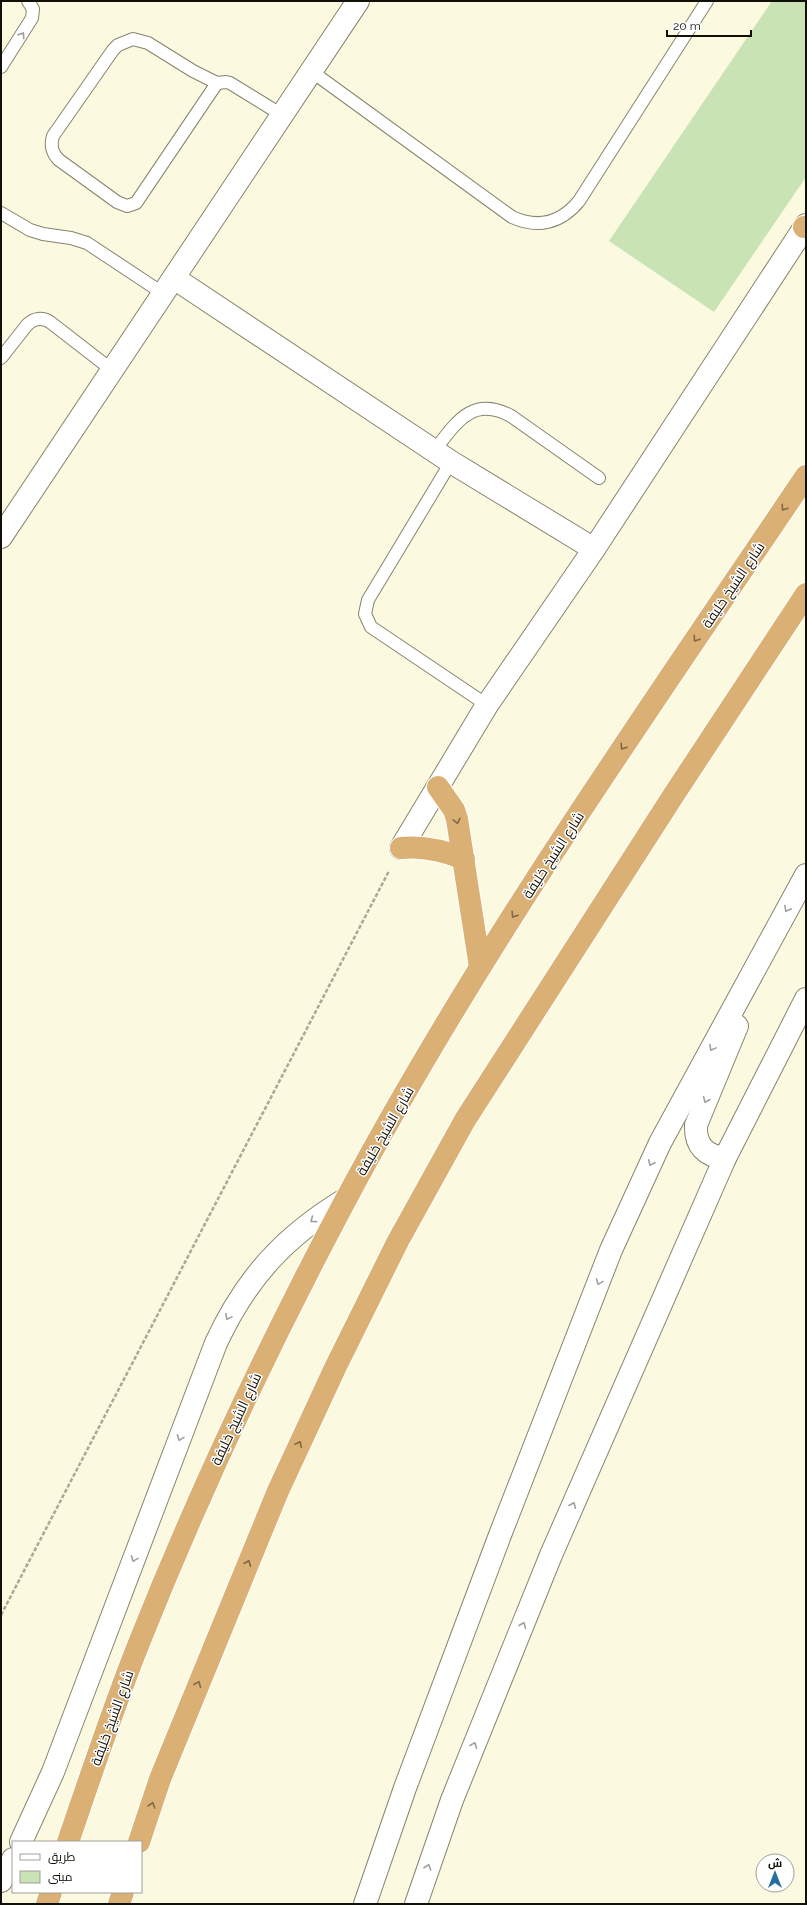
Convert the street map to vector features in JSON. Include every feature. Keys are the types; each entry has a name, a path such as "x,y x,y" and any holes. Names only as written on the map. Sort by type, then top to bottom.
{"highway":[{"name":"شارع الشيخ خليفة","path":"68,1841 138,1644 231,1429 286,1313 346,1199 480,967 620,752 806,476"},
{"path":"139,1841 160,1779 278,1492 336,1366 398,1241 465,1120 672,796 806,594"},
{"path":"438,787 454,810 464,859 480,967"},
{"path":"401,848 417,846 434,848 464,859"},
{"path":"47,1904 51,1893"},
{"path":"119,1904 123,1893"}],"street":[{"path":"1,536 358,1"},
{"path":"401,848 487,705 594,549 805,226"},
{"path":"169,286 443,457 594,549"},
{"path":"365,1904 405,1788 489,1565 611,1250 660,1143 806,875"},
{"path":"725,1158 715,1157 705,1152 698,1145 695,1135 696,1125 741,1014 746,984"},
{"path":"416,1904 452,1800 551,1555 725,1158 806,999"},
{"path":"21,1841 53,1772 216,1343 228,1318 242,1293 278,1250 322,1214 346,1199"},
{"path":"1,1881 12,1861"}],"lane":[{"path":"1,67 32,18 33,9 28,1"},
{"path":"311,70 512,217 524,222 536,224 549,222 561,218 571,211 579,201 707,1"},
{"path":"217,83 139,199 132,205 126,206 117,202 58,160 52,149 53,136 112,50 125,41 133,39 148,43 193,72 217,83 230,83 282,114"},
{"path":"1,213 30,230 56,237 71,238 87,243 169,286"},
{"path":"1,358 27,324 41,318 50,322 112,370"},
{"path":"487,705 371,627 365,614 368,600 443,457 457,421 477,409 489,408 510,416 598,478"}],"path":[{"path":"1,1615 401,848"}],"building":[{"path":"772,1 806,1 806,177 714,312 609,241"}]}
